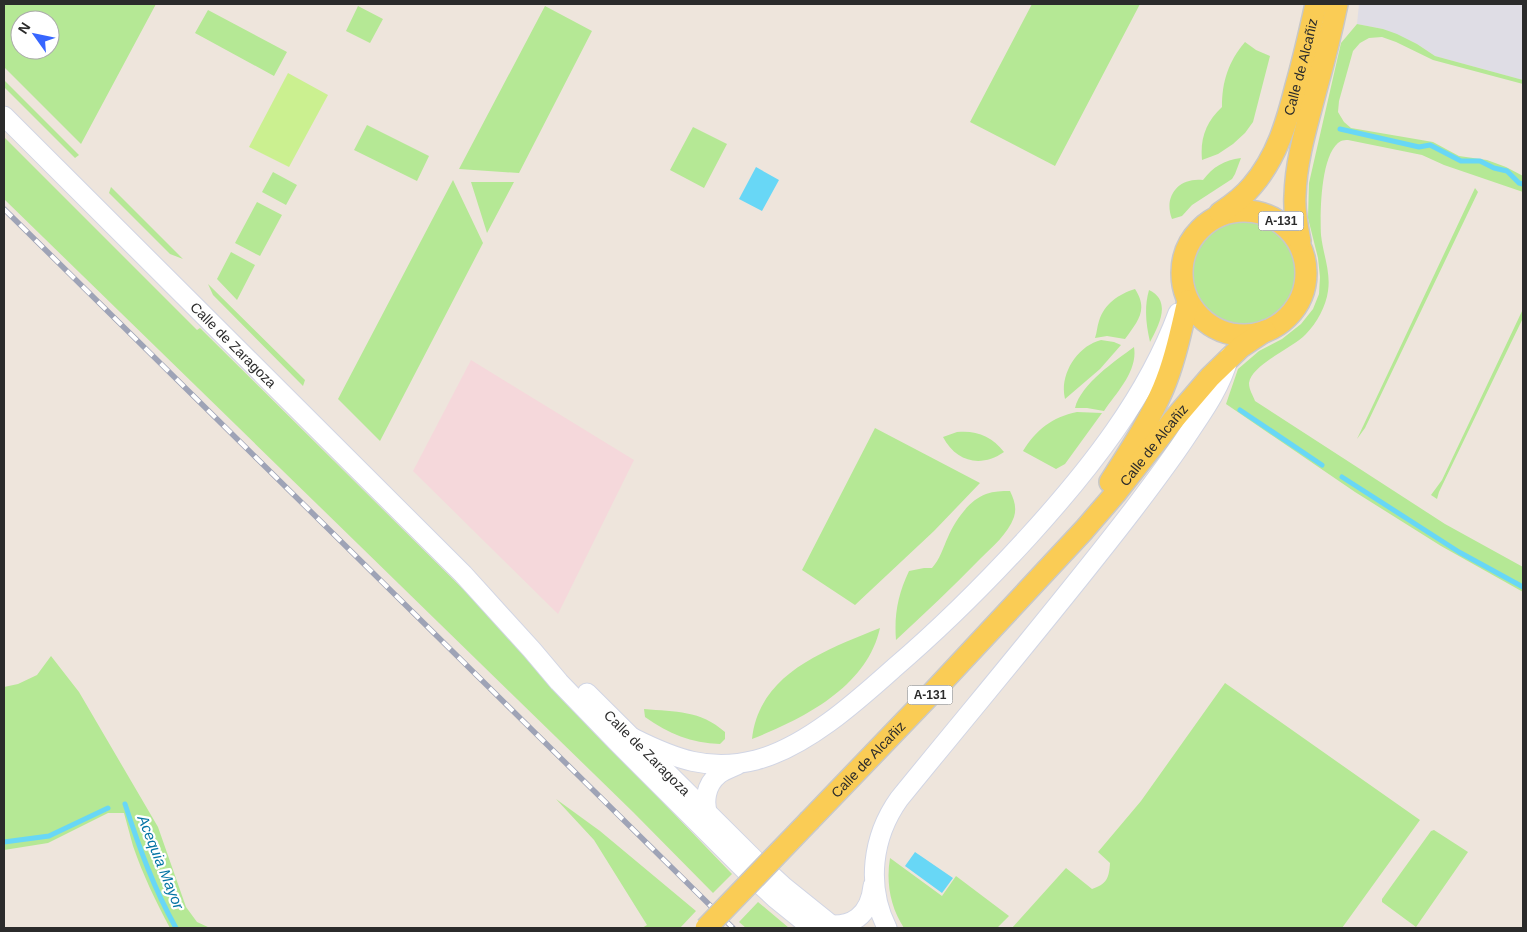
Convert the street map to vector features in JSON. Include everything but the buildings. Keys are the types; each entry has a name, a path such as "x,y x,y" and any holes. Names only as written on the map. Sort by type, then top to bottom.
{"main road":[{"name":"Calle de Alcañiz","path":"1210,220 1240,199 1263,172 1276,150 1296,87 1316,4"},
{"name":"Calle de Alcañiz","path":"1300,244 1295,214 1298,163 1304,130 1337,4"},
{"name":"Calle de Zaragoza","path":"4,116 463,574 559,682 748,873 775,898 824,927"},
{"name":"A-131","path":"1238,210 1253,210 1281,221 1300,244 1305,258 1307,273 1305,288 1299,302 1290,315 1279,325 1265,332 1251,335 1236,335 1221,331 1208,324 1197,314 1187,297 1182,272 1184,256 1189,243 1198,230 1210,220 1238,210"},
{"name":"Calle de Alcañiz","path":"1048,567 1110,482 1150,416 1164,388 1174,357 1187,297"},
{"path":"717,832 706,811 707,793 712,782 721,772 782,751 823,726 846,709 916,650 1004,564 1068,492 1090,465 1130,408 1160,354 1187,297"},
{"name":"Calle de Alcañiz","path":"706,928 933,692 1084,530 1115,494 1191,397 1229,357 1265,332"},
{"path":"646,771 677,794 766,880 824,927 850,923 862,914 870,902 880,837 893,808 1149,489 1216,392 1222,381 1229,357"},
{"name":"Calle de Zaragoza","path":"463,574 511,617 824,927"},
{"path":"633,738 665,754 691,762 710,764 743,763"},
{"path":"874,877 877,900 887,928"}],"shaded area":[{"path":"1359,4 1523,4 1523,80 1435,56 1417,44 1383,29 1357,24"},
{"path":"471,360 634,460 558,614 413,471"}],"green space":[{"path":"4,4 156,4 81,144 4,67"},
{"path":"1032,4 1140,4 1055,166 970,122"},
{"path":"358,6 383,19 370,43 346,31"},
{"path":"545,6 592,31 519,173 459,169"},
{"path":"208,10 287,52 274,76 195,33"},
{"path":"1357,24 1397,34 1435,56 1523,80 1523,84 1433,60 1382,37 1369,38 1360,43 1353,51 1339,101 1338,112 1344,122 1351,128 1433,142 1459,156 1487,160 1506,167 1523,176 1523,192 1444,165 1422,155 1348,140 1341,141 1334,147 1329,158 1323,185 1321,235 1329,284 1325,303 1317,320 1306,334 1257,369 1249,383 1250,388 1255,401 1445,524 1523,567 1523,592 1441,546 1355,492 1226,404 1238,369 1259,351 1282,339 1301,324 1313,309 1319,294 1318,258 1308,218 1309,183 1341,43"},
{"path":"1245,42 1256,50 1270,56 1253,122 1233,144 1218,154 1202,160 1202,145 1205,131 1222,107 1223,89 1227,73 1234,57"},
{"path":"288,73 328,95 289,167 249,147"},
{"path":"4,80 79,155 75,158 4,87"},
{"path":"367,125 429,156 417,181 354,150"},
{"path":"693,127 727,144 704,188 670,170"},
{"path":"4,137 197,330 200,328 478,604 732,874 713,893 633,812 4,199"},
{"path":"1241,158 1232,179 1192,205 1182,216 1172,219 1170,203 1175,190 1180,185 1194,180 1203,180 1219,165 1229,160"},
{"path":"273,172 297,185 286,205 262,192"},
{"path":"453,180 483,243 380,441 338,399"},
{"path":"471,182 514,182 487,233"},
{"path":"111,187 183,259 170,254 109,193"},
{"path":"1475,188 1478,192 1365,428 1357,439"},
{"path":"257,202 282,215 260,256 235,243"},
{"path":"1243,219 1263,223 1281,234 1292,252 1296,272 1292,292 1281,310 1263,321 1243,325 1223,321 1205,310 1194,292 1190,272 1194,252 1205,234 1223,223"},
{"path":"231,252 255,265 237,300 217,279"},
{"path":"208,284 305,380 303,386 213,295"},
{"path":"1135,289 1141,303 1140,316 1125,339 1107,336 1095,338 1101,315 1108,305 1123,294"},
{"path":"1149,290 1160,300 1162,307 1160,321 1150,342 1146,316"},
{"path":"1523,309 1523,318 1437,499 1431,495 1442,480"},
{"path":"1101,340 1121,345 1100,369 1065,399 1064,390 1067,371 1084,348"},
{"path":"1134,347 1133,364 1130,373 1104,411 1075,408 1078,399 1091,382"},
{"path":"1077,412 1102,413 1065,464 1056,469 1023,451 1033,437 1052,421"},
{"path":"875,428 980,483 934,531 855,605 802,570"},
{"path":"957,432 971,432 983,435 999,446 1004,452 987,460 978,461 962,457 948,445 943,437"},
{"path":"1010,491 1015,504 1015,514 1004,535 896,640 898,605 909,571 932,568 935,565 955,524 974,501 989,493"},
{"path":"880,628 873,649 862,667 847,684 830,698 792,722 752,739 757,716 767,697 781,681 798,667 818,655"},
{"path":"51,656 79,692 158,827 186,907 197,922 210,928 170,928 141,867 124,813 108,813 48,843 4,850 4,687 18,684 37,675"},
{"path":"1225,683 1420,820 1342,928 1012,928 1066,868 1092,889 1104,883 1109,873 1110,863 1098,852 1141,801"},
{"path":"644,709 687,713 697,716 716,725 725,732 725,739 720,744 690,740 663,728 645,717"},
{"path":"556,799 600,831 696,911 680,928 642,928 647,925 594,840"},
{"path":"1434,830 1468,852 1416,927 1382,902 1382,899 1431,831"},
{"path":"890,858 942,896 956,876 1009,916 997,928 904,928 895,912 890,894"},
{"path":"758,902 789,928 746,928 739,922"}],"water":[{"path":"756,167 779,180 762,211 739,199"},
{"path":"915,852 953,878 942,893 905,866"}],"waterway":[{"path":"1340,129 1419,147 1430,145 1461,161 1480,161 1494,168 1507,171 1519,183 1523,184"},
{"path":"1240,410 1322,465"},
{"path":"1342,477 1459,552 1523,587"},
{"name":"Acequia Mayor","path":"125,804 148,868 176,928"},
{"name":"Acequia Mayor","path":"4,842 49,836 108,808"}],"railway":[{"path":"4,209 733,928"}]}
